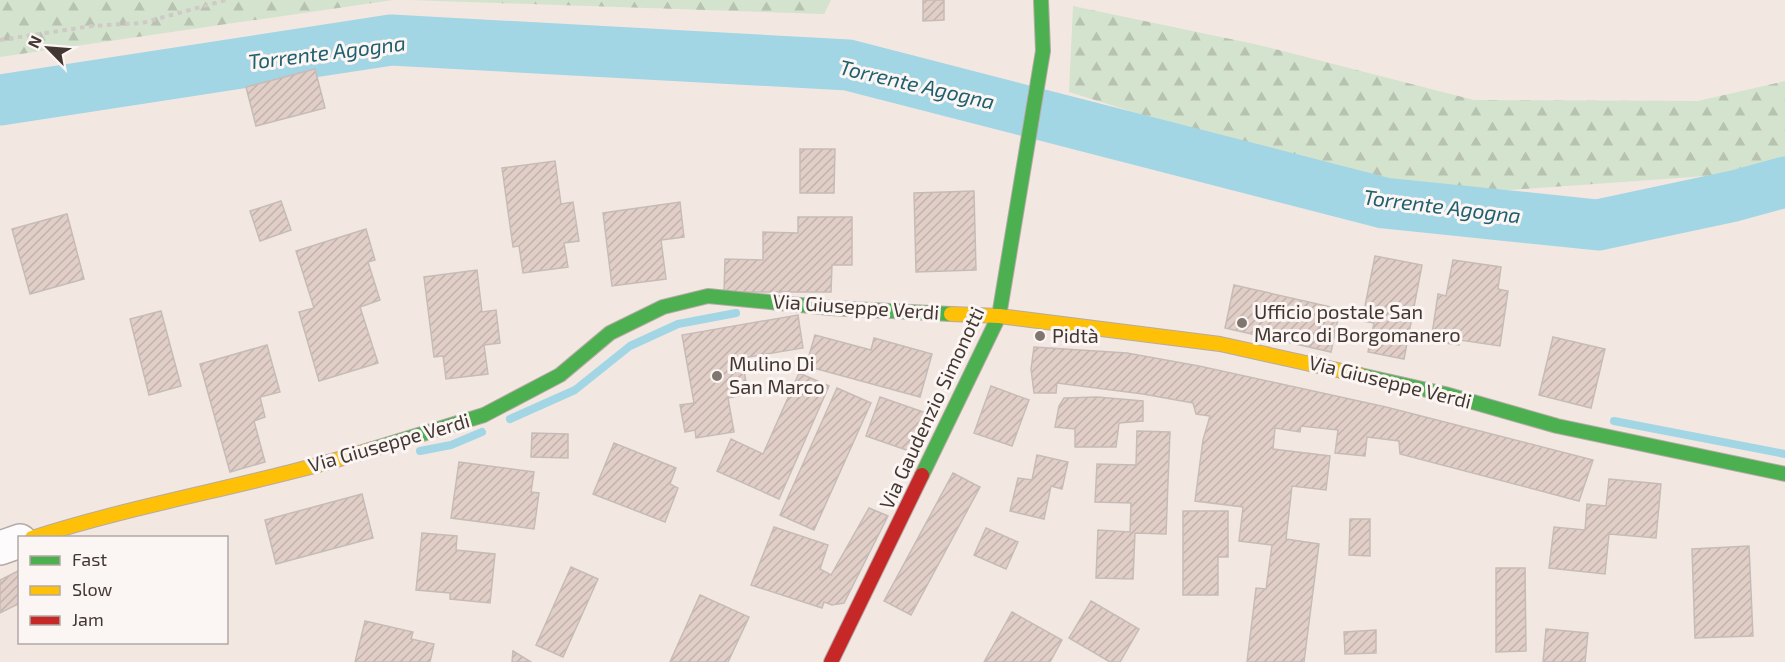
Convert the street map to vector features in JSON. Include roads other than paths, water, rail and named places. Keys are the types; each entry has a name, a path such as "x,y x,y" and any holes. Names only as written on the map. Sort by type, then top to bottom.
{"street":[{"name":"Via Gaudenzio Simonotti","path":"831,662 999,316 1043,51 1041,0"},
{"name":"Via Giuseppe Verdi","path":"35,536 104,514 334,461 484,415 560,375 610,333 663,307 708,296 831,308 999,316 1154,335 1282,356 1445,394 1557,426 1785,474"},
{"path":"0,548 18,543"}],"waterway":[{"name":"Torrente Agogna","path":"0,100 391,40 848,65 1384,203 1598,225 1734,196 1785,182"},
{"path":"510,419 575,390 630,346 678,324 736,313"},
{"path":"1614,421 1785,454"},
{"path":"420,451 451,445 482,432"}],"place":[{"name":"Ufficio postale San Marco di Borgomanero","path":"1242,323"},
{"name":"Pidtà","path":"1040,336"},
{"name":"Mulino Di San Marco","path":"717,376"}]}
